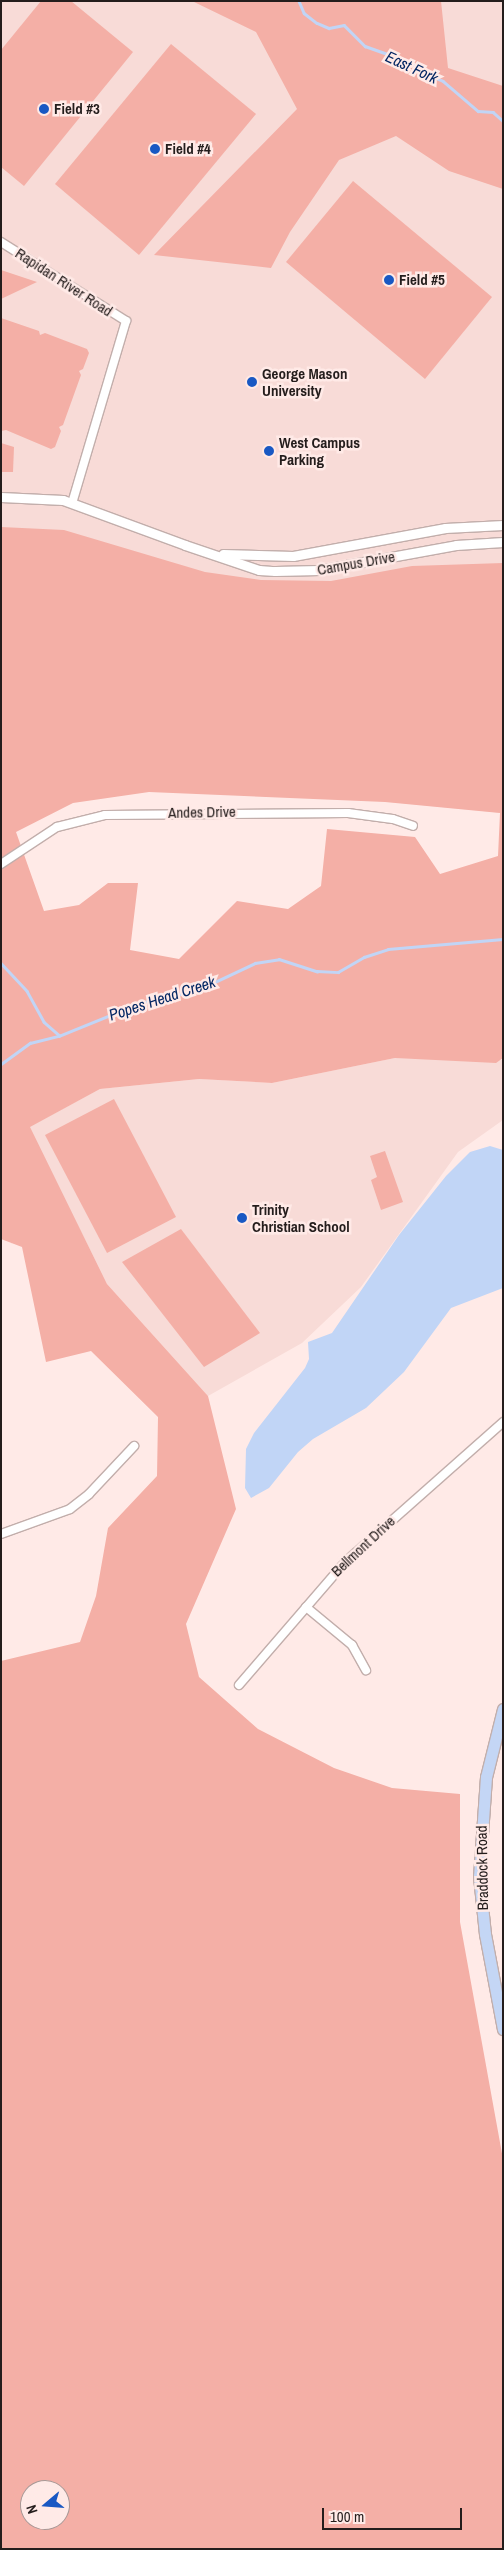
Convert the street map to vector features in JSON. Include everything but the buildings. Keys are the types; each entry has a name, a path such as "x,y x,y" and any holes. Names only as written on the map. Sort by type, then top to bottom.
{"main road":[{"name":"Braddock Road","path":"503,1709 486,1777 479,1867 485,1934 503,2029"}],"street":[{"name":"Rapidan River Road","path":"1,242 126,322 72,503"},
{"name":"Campus Drive","path":"1,497 40,497 72,503 259,570 297,572 337,568 456,545 503,542"},
{"name":"Campus Drive","path":"211,553 293,556 445,528 503,525"},
{"name":"Andes Drive","path":"1,864 45,833 68,823 105,815 348,813 413,826"},
{"name":"Bellmont Drive","path":"240,1685 344,1562 503,1422"},
{"path":"1,1534 75,1506 134,1446"},
{"path":"306,1607 352,1645 366,1670"}],"shaded area":[{"name":"George Mason University","path":"1,1 503,1 503,813 1,764"},
{"name":"Field #3","path":"41,1 71,1 133,52 24,186 1,167 1,50"},
{"path":"192,1 441,1 448,68 503,86 503,189 449,171 396,136 339,160 290,232 271,268 154,255 297,109 256,32"},
{"name":"Field #4","path":"171,44 256,114 139,255 55,184"},
{"name":"Field #5","path":"353,181 492,297 425,379 286,262"},
{"path":"1,270 37,282 1,299"},
{"path":"1,318 39,331 40,335 45,333 87,349 89,353 83,369 79,371 81,375 63,425 59,427 61,431 55,447 51,449 6,430 1,431"},
{"path":"1,443 14,447 13,472 1,472"},
{"path":"1,527 64,530 205,572 261,580 331,581 412,566 503,563 503,1058 496,1063 395,1058 272,1083 199,1079 100,1089 30,1127 107,1284 208,1396 236,1509 186,1624 199,1677 258,1729 334,1768 392,1788 460,1794 460,1922 503,2159 503,2549 1,2549 1,1661 80,1642 96,1596 108,1528 157,1476 158,1417 91,1351 46,1362 22,1247 1,1239","holes":["149,792 385,802 500,813 498,856 440,874 415,837 327,829 321,886 288,909 237,901 179,959 130,950 138,883 108,883 79,905 44,911 16,832 73,803"]},
{"name":"Trinity Christian School","path":"395,1058 503,1060 503,1120 458,1152 361,1287 302,1343 208,1396 107,1284 29,1127 100,1089 199,1079 272,1083"},
{"path":"114,1099 176,1217 107,1253 45,1135"},
{"path":"385,1151 403,1202 381,1210 371,1180 377,1177 370,1156"},
{"path":"181,1229 260,1333 204,1367 122,1262"}],"water":[{"path":"490,1146 503,1150 503,1288 451,1308 404,1372 366,1408 313,1439 298,1452 269,1488 251,1498 245,1488 246,1449 254,1433 305,1368 309,1359 308,1342 332,1333 399,1235 446,1176 470,1152"}],"waterway":[{"name":"East Fork","path":"299,1 304,13 317,23 329,28 344,25 365,46 410,62 426,74 443,81 478,111 493,112 503,121"},
{"name":"Popes Head Creek","path":"1,1064 30,1043 59,1036 140,1003 198,990 255,963 279,959 317,971 338,972 364,957 388,949 503,939"},
{"path":"1,963 27,991 44,1022 59,1035"}],"place":[{"name":"Field #3","path":"44,109"},
{"name":"Field #4","path":"155,149"},
{"name":"Field #5","path":"389,280"},
{"name":"George Mason University","path":"252,382"},
{"name":"West Campus Parking","path":"269,451"},
{"name":"Trinity Christian School","path":"242,1218"}]}
